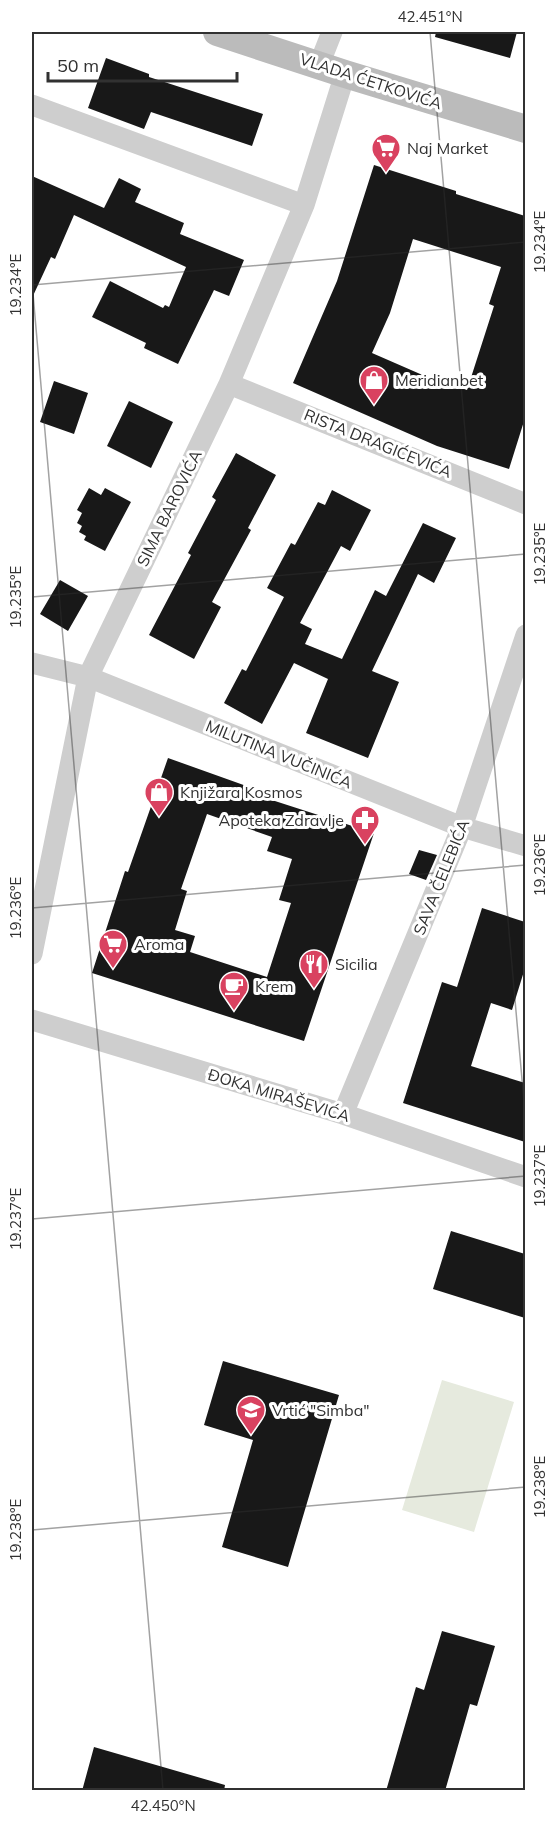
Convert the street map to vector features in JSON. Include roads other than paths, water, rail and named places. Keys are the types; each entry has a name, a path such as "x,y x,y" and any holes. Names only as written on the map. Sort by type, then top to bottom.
{"street":[{"name":"VLADA ĆETKOVIĆA","path":"217,32 525,129"},
{"path":"319,65 332,32"},
{"name":"SIMA BAROVIĆA","path":"32,954 88,677 230,384 304,205 345,74"},
{"path":"32,105 304,205"},
{"name":"RISTA DRAGIĆEVIĆA","path":"230,384 525,504"},
{"name":"SAVA ČELEBIĆA","path":"343,1114 462,827 525,635"},
{"name":"MILUTINA VUČINIĆA","path":"32,663 88,677 462,827 525,846"},
{"name":"ĐOKA MIRAŠEVIĆA","path":"32,1020 343,1114 525,1177"}],"place":[{"name":"Naj Market","path":"386,174"},
{"name":"Meridianbet","path":"374,406"},
{"name":"Knjižara Kosmos","path":"159,818"},
{"name":"Apoteka Zdravlje","path":"365,846"},
{"name":"Aroma","path":"113,970"},
{"name":"Sicilia","path":"314,990"},
{"name":"Krem","path":"234,1012"},
{"name":"Vrtić \"Simba\"","path":"251,1436"}]}
